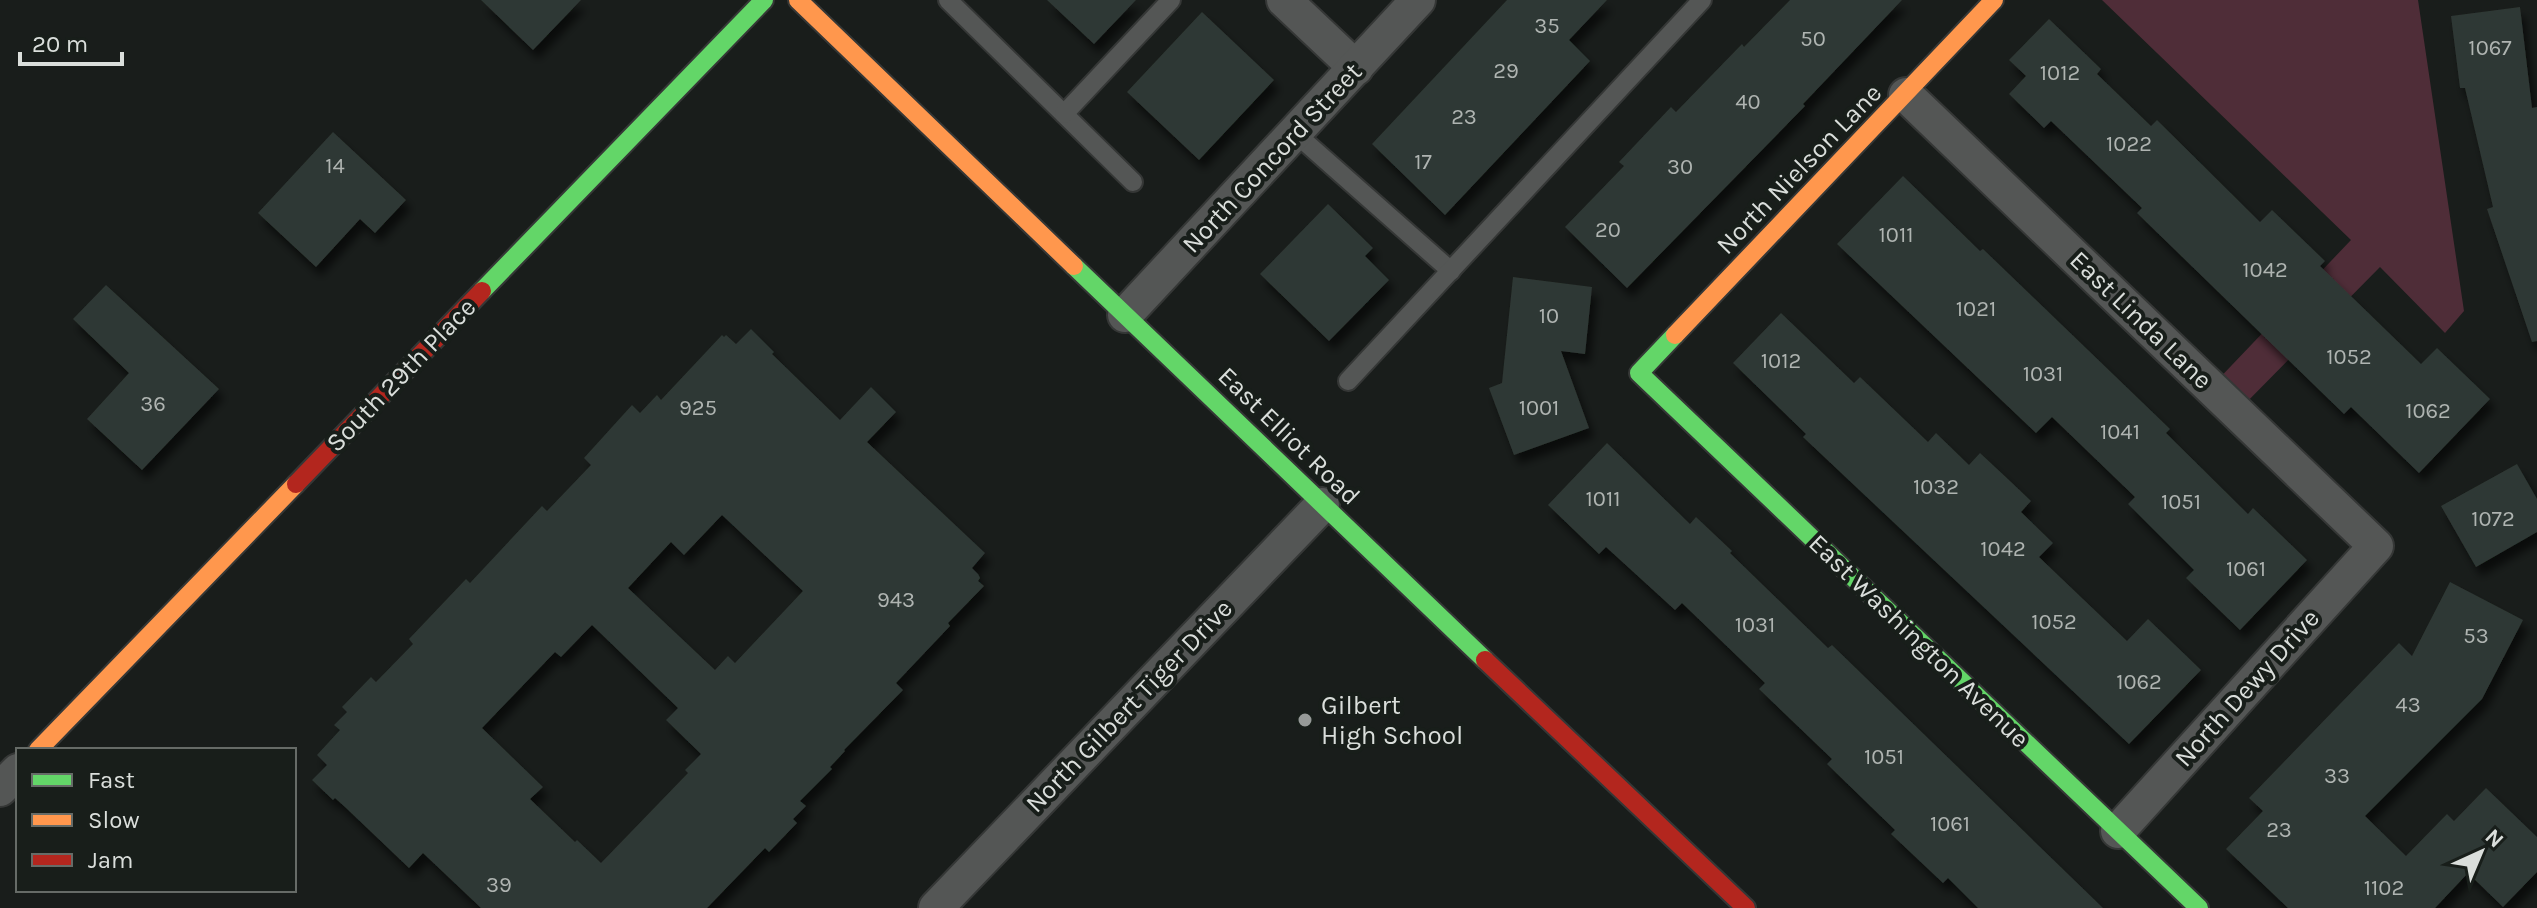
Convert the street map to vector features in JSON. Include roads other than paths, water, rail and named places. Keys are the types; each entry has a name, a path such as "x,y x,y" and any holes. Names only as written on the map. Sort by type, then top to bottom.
{"street":[{"name":"South 29th Place","path":"40,748 764,0"},
{"name":"East Elliot Road","path":"798,0 1746,908"},
{"path":"1284,0 1356,68"},
{"name":"North Concord Street","path":"1125,315 1418,0"},
{"name":"North Nielson Lane","path":"1639,373 1994,0"},
{"name":"East Linda Lane","path":"1906,95 2376,546"},
{"name":"East Washington Avenue","path":"1639,373 2199,908"},
{"name":"North Gilbert Tiger Drive","path":"936,908 1322,505"},
{"name":"North Dewy Drive","path":"2118,831 2376,546"},
{"path":"0,789 16,773"}],"lane":[{"path":"948,0 1133,182"},
{"path":"1064,114 1171,0"},
{"path":"1348,381 1702,0"},
{"path":"1295,133 1451,271"}],"place":[{"name":"Gilbert High School","path":"1305,720"}]}
